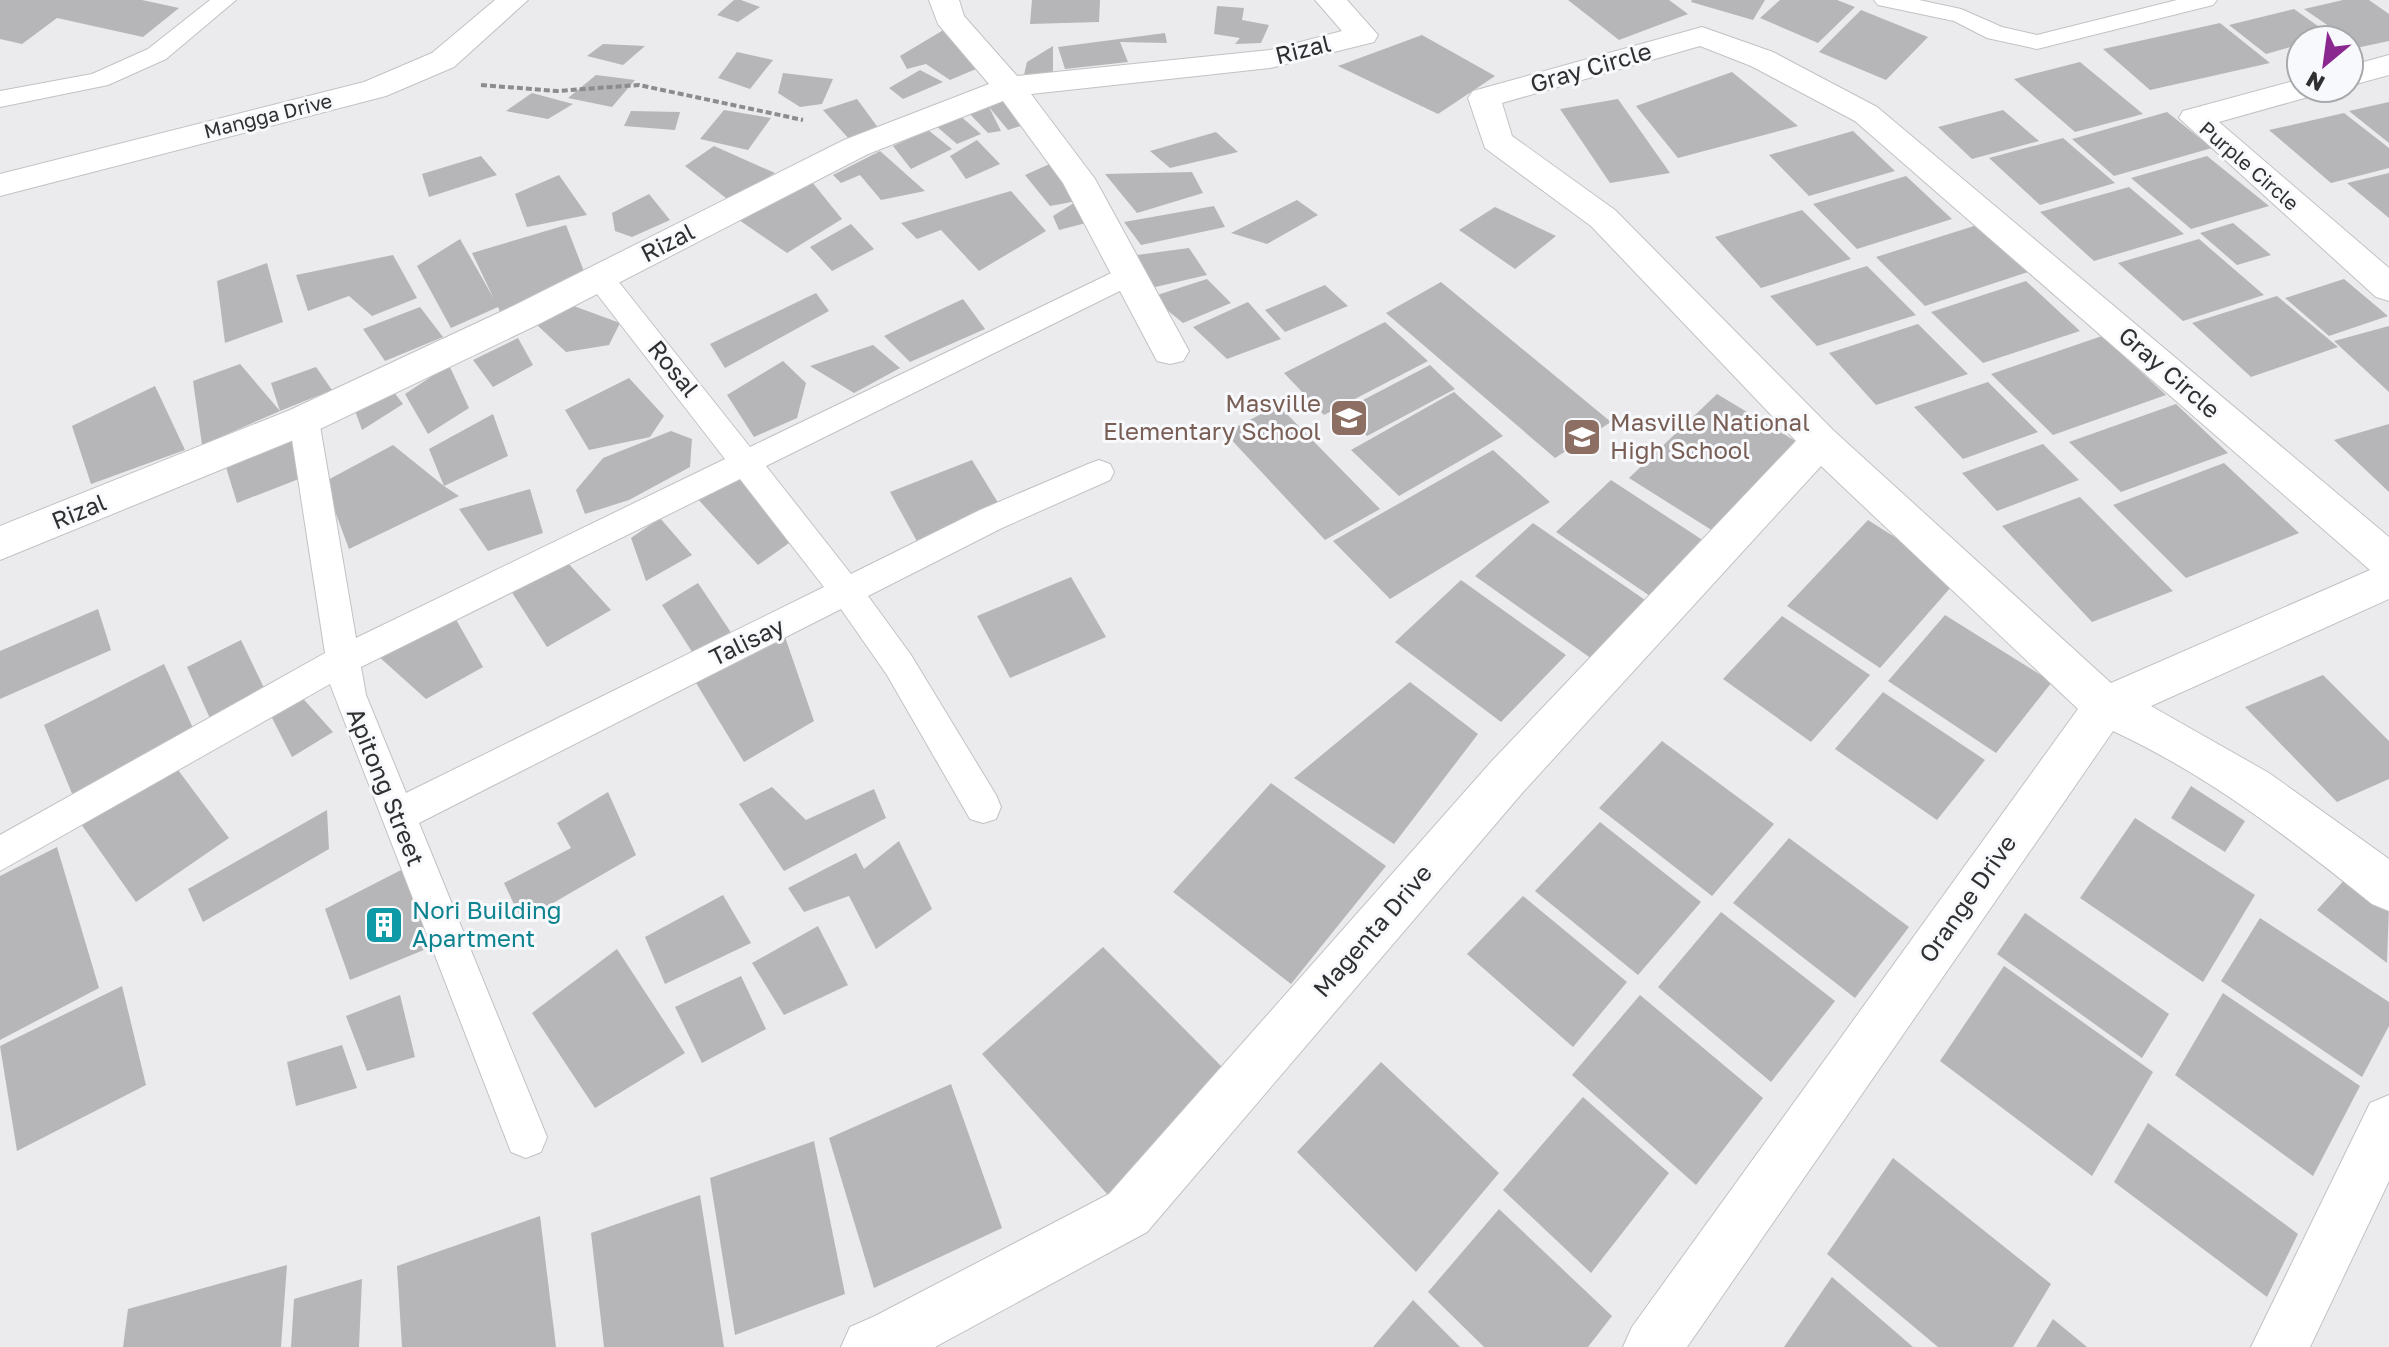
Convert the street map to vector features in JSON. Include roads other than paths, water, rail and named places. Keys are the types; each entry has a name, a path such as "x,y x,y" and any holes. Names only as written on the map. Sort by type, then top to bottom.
{"street":[{"name":"Mangga Drive","path":"0,185 353,95 401,78 443,60 513,0"},
{"path":"944,0 949,18 1009,87 1078,179 1170,351"},
{"name":"Rizal","path":"0,544 304,420 600,278 856,147 1009,87 1270,59 1363,35 1330,0"},
{"name":"Gray Circle","path":"2389,561 1866,114 1762,59 1702,36 1484,98 1497,141 1603,218 1820,441 2105,706 2147,724 2234,773 2320,833 2389,888"},
{"path":"2365,72 2389,65"},
{"name":"Purple Circle","path":"2285,93 2195,118 2389,288"},
{"name":"Magenta Drive","path":"870,1347 886,1342 1128,1213 1507,777 1820,441"},
{"path":"2105,706 2389,580"},
{"name":"Orange Drive","path":"1652,1347 2105,706"},
{"path":"2280,1347 2389,1122"}],"lane":[{"path":"0,99 99,80 157,54 224,0"},
{"path":"1886,0 1952,8 1995,33 2037,42 2205,0"},
{"path":"0,854 343,660 1128,275"},
{"name":"Rosal","path":"600,278 847,592 899,665 983,807"},
{"name":"Apitong Street","path":"304,420 349,695 526,1137"},
{"name":"Talisay","path":"397,816 991,519 1099,472"}],"place":[{"name":"Masville Elementary School","path":"1349,418"},
{"name":"Masville National High School","path":"1582,437"},
{"name":"Nori Building Apartment","path":"384,925"}]}
